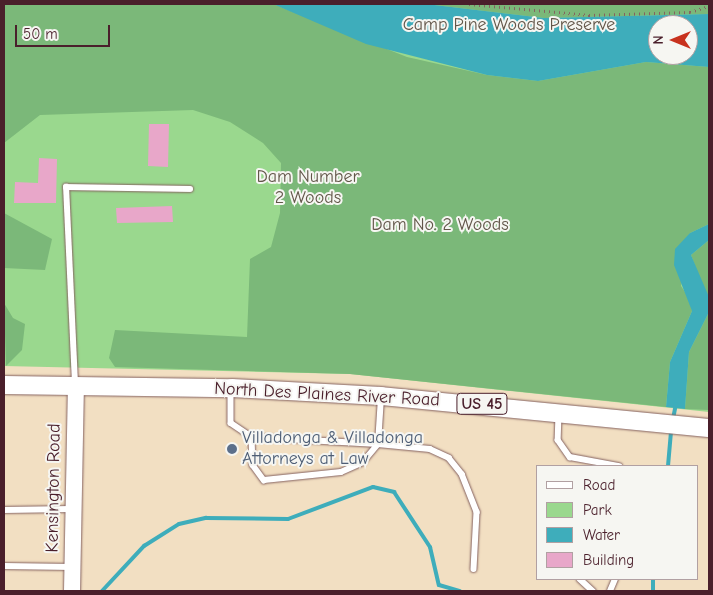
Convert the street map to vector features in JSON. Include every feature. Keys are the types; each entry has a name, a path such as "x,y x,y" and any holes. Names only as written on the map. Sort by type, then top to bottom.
{"main road":[{"name":"North Des Plaines River Road","path":"4,385 232,388 381,396 559,410 702,427"},
{"name":"Kensington Road","path":"72,591 76,386"}],"lane":[{"path":"76,386 66,187 190,189"},
{"path":"232,388 231,423 252,437 430,449 449,458 462,474 477,512 474,569"},
{"path":"252,437 252,465 264,480 340,472 363,462 378,444 381,396"},
{"path":"559,410 558,440 570,457 583,463 607,465"},
{"path":"4,510 74,509"},
{"path":"4,566 73,567"},
{"path":"581,580 593,591"}],"path":[{"path":"469,4 589,16 690,12 709,6"}],"green space":[{"name":"Dam No. 2 Woods","path":"4,4 709,4 709,412 350,374 4,366"},
{"name":"Dam No. 2 Woods","path":"273,4 407,57 487,75 538,81 646,62 648,62 648,65 709,67 709,224 690,233 681,286 691,301 692,311 670,362 666,407 350,374 115,367 109,358 115,330 247,337 250,259 271,247 280,213 281,163 263,143 230,122 193,110 40,115 4,143 4,5"},
{"path":"426,4 709,4 709,14 544,18"},
{"path":"4,213 52,239 45,270 4,268"},
{"path":"709,240 709,303 691,255"},
{"path":"4,303 13,318 25,324 22,350 6,366"},
{"path":"709,312 709,410 685,409 689,352"}],"water":[{"path":"273,4 426,4 544,18 648,15 648,62 538,81 487,75 366,44"},
{"path":"709,14 709,67 684,65 698,65 698,15 668,15"},
{"path":"709,224 709,240 691,255 709,297 709,312 689,352 685,409 666,407 670,362 692,311 674,265 675,249 690,233"}],"building":[{"path":"149,124 169,124 168,167 148,166"},
{"path":"39,158 57,159 56,203 14,203 15,182 38,183"},
{"path":"172,206 173,222 117,223 116,208"}],"waterway":[{"path":"673,419 676,404"},
{"path":"668,465 671,429"},
{"path":"102,591 144,546 179,524 206,518 288,519 373,487 394,492 430,547 439,585 460,591"},
{"path":"653,580 653,591"}],"place":[{"name":"Villadonga & Villadonga Attorneys at Law","path":"232,449"}],"park label":[{"name":"Camp Pine Woods Preserve","path":"509,25"},
{"name":"Dam Number 2 Woods","path":"308,188"}]}
